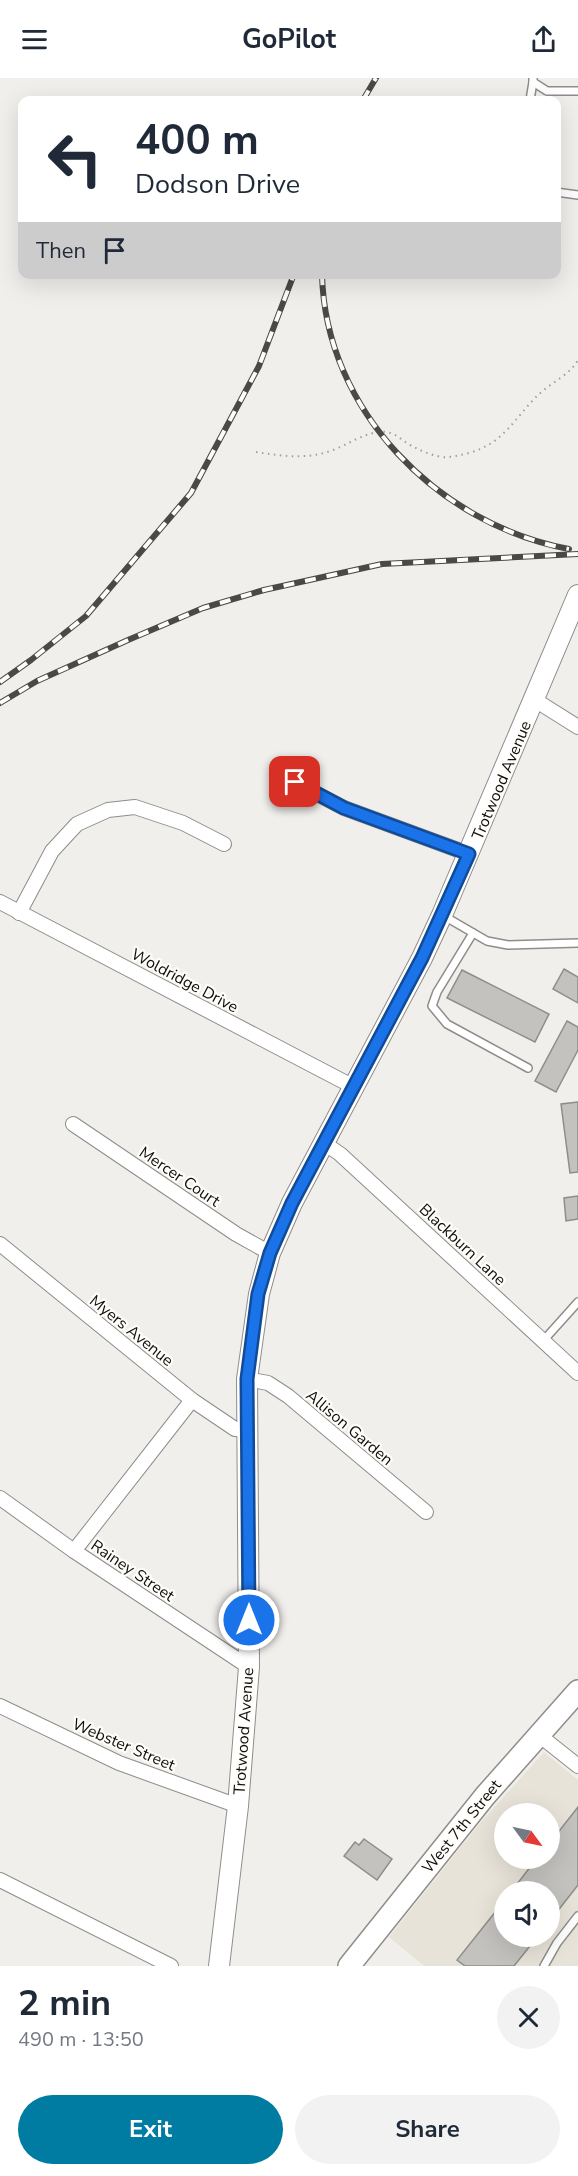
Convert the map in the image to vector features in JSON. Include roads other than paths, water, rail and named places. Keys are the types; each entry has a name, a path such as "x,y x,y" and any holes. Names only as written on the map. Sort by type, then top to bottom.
{"main road":[{"name":"Trotwood Avenue","path":"219,1966 238,1806 249,1667 247,1379 258,1294 270,1253 292,1203 422,958 442,915 578,595"},
{"name":"West 7th Street","path":"349,1966 470,1814 578,1691"}],"street":[{"path":"535,700 578,727"},
{"path":"279,774 344,808 469,854"},
{"path":"20,913 52,851 77,824 108,810 135,807 183,823 224,844"},
{"name":"Woldridge Drive","path":"0,902 354,1087"},
{"name":"Mercer Court","path":"73,1124 236,1234 270,1253"},
{"name":"Blackburn Lane","path":"324,1143 340,1154 578,1373"},
{"name":"Myers Avenue","path":"0,1244 192,1400 235,1429 249,1430"},
{"name":"Allison Garden","path":"247,1379 268,1383 288,1396 426,1512"},
{"path":"74,1551 192,1400"},
{"name":"Rainey Street","path":"0,1498 74,1551 249,1667"},
{"name":"Webster Street","path":"0,1706 119,1763 238,1806"},
{"path":"539,1734 578,1766"},
{"path":"0,1880 171,1966"}],"lane":[{"path":"531,96 533,80 547,91 578,91"},
{"path":"561,193 578,195"},
{"path":"442,915 487,941 508,945 578,943"},
{"path":"473,933 437,992 432,1006 447,1024 528,1068"},
{"path":"543,1341 578,1302"},
{"path":"544,1966 557,1943 578,1916"}],"railway":[{"path":"365,96 376,78"},
{"path":"0,682 86,616 191,493 259,366 292,279"},
{"path":"323,279 328,324 344,371 367,415 398,454 435,488 476,515 521,536 569,549"},
{"path":"0,703 37,681 128,640 203,608 264,590 382,564 578,554"}]}
